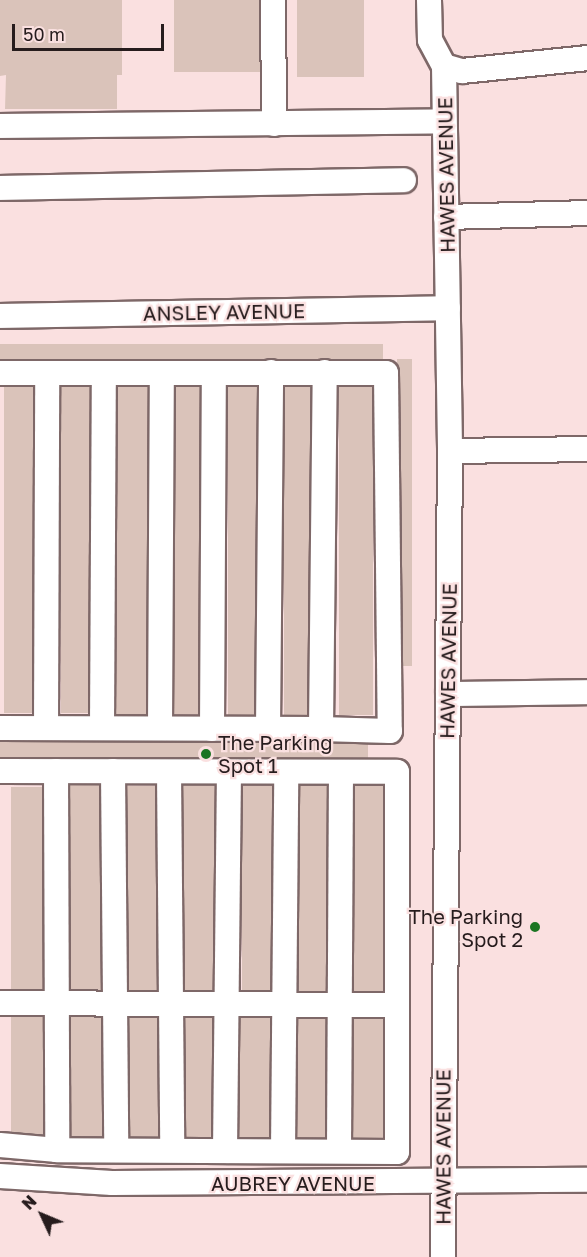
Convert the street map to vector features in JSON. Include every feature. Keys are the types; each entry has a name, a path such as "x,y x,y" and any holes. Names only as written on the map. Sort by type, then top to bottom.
{"street":[{"path":"273,0 274,124"},
{"path":"429,0 430,40 444,66 462,70 587,58"},
{"name":"HAWES AVENUE","path":"442,1257 450,451 444,66"},
{"path":"0,126 444,122"},
{"path":"0,188 404,180"},
{"path":"446,217 587,213"},
{"name":"ANSLEY AVENUE","path":"0,316 448,308"},
{"path":"268,730 272,372"},
{"path":"321,729 325,372"},
{"path":"0,373 386,373 390,731 0,728"},
{"path":"46,728 47,373"},
{"path":"102,728 104,374"},
{"path":"160,728 162,374"},
{"path":"212,729 214,374"},
{"path":"450,451 587,449"},
{"path":"448,694 587,692"},
{"path":"0,771 397,772 397,1152 57,1150 0,1145"},
{"path":"56,771 57,1150"},
{"path":"113,771 116,1150"},
{"path":"169,772 172,1150"},
{"path":"225,1151 229,772"},
{"path":"283,1151 286,772"},
{"path":"339,1151 341,772"},
{"path":"0,1003 397,1005"},
{"name":"AUBREY AVENUE","path":"0,1176 112,1183 442,1184 587,1180"}],"building":[{"path":"0,0 122,0 122,75 117,75 117,109 5,109 6,75 0,76"},
{"path":"174,0 260,0 260,72 174,72"},
{"path":"297,0 364,0 364,77 297,77"},
{"path":"0,344 383,344 383,359 0,359"},
{"path":"397,359 412,359 412,666 397,666"},
{"path":"4,381 38,381 38,713 4,713"},
{"path":"61,381 94,381 94,713 61,713"},
{"path":"172,382 206,382 206,714 172,714"},
{"path":"116,383 149,383 149,715 116,715"},
{"path":"228,383 262,383 262,715 228,715"},
{"path":"284,383 318,383 318,715 284,715"},
{"path":"339,383 373,383 373,715 339,715"},
{"path":"0,741 368,741 368,759 0,759"},
{"path":"67,784 101,784 101,993 67,993"},
{"path":"180,785 216,785 216,994 180,994"},
{"path":"354,785 387,785 387,992 354,992"},
{"path":"125,786 160,786 160,992 125,992"},
{"path":"242,786 274,786 274,994 242,994"},
{"path":"295,786 331,786 331,994 295,994"},
{"path":"11,787 46,787 46,994 11,994"},
{"path":"68,1014 103,1014 103,1136 68,1136"},
{"path":"128,1014 163,1014 163,1140 128,1140"},
{"path":"11,1015 45,1015 45,1137 11,1137"},
{"path":"351,1015 387,1015 387,1140 351,1140"},
{"path":"181,1016 215,1017 211,1141 177,1140"},
{"path":"238,1016 273,1016 273,1139 238,1139"},
{"path":"297,1017 331,1017 331,1140 297,1140"}],"place":[{"name":"The Parking Spot 1","path":"206,754"},
{"name":"The Parking Spot 2","path":"535,927"}]}
